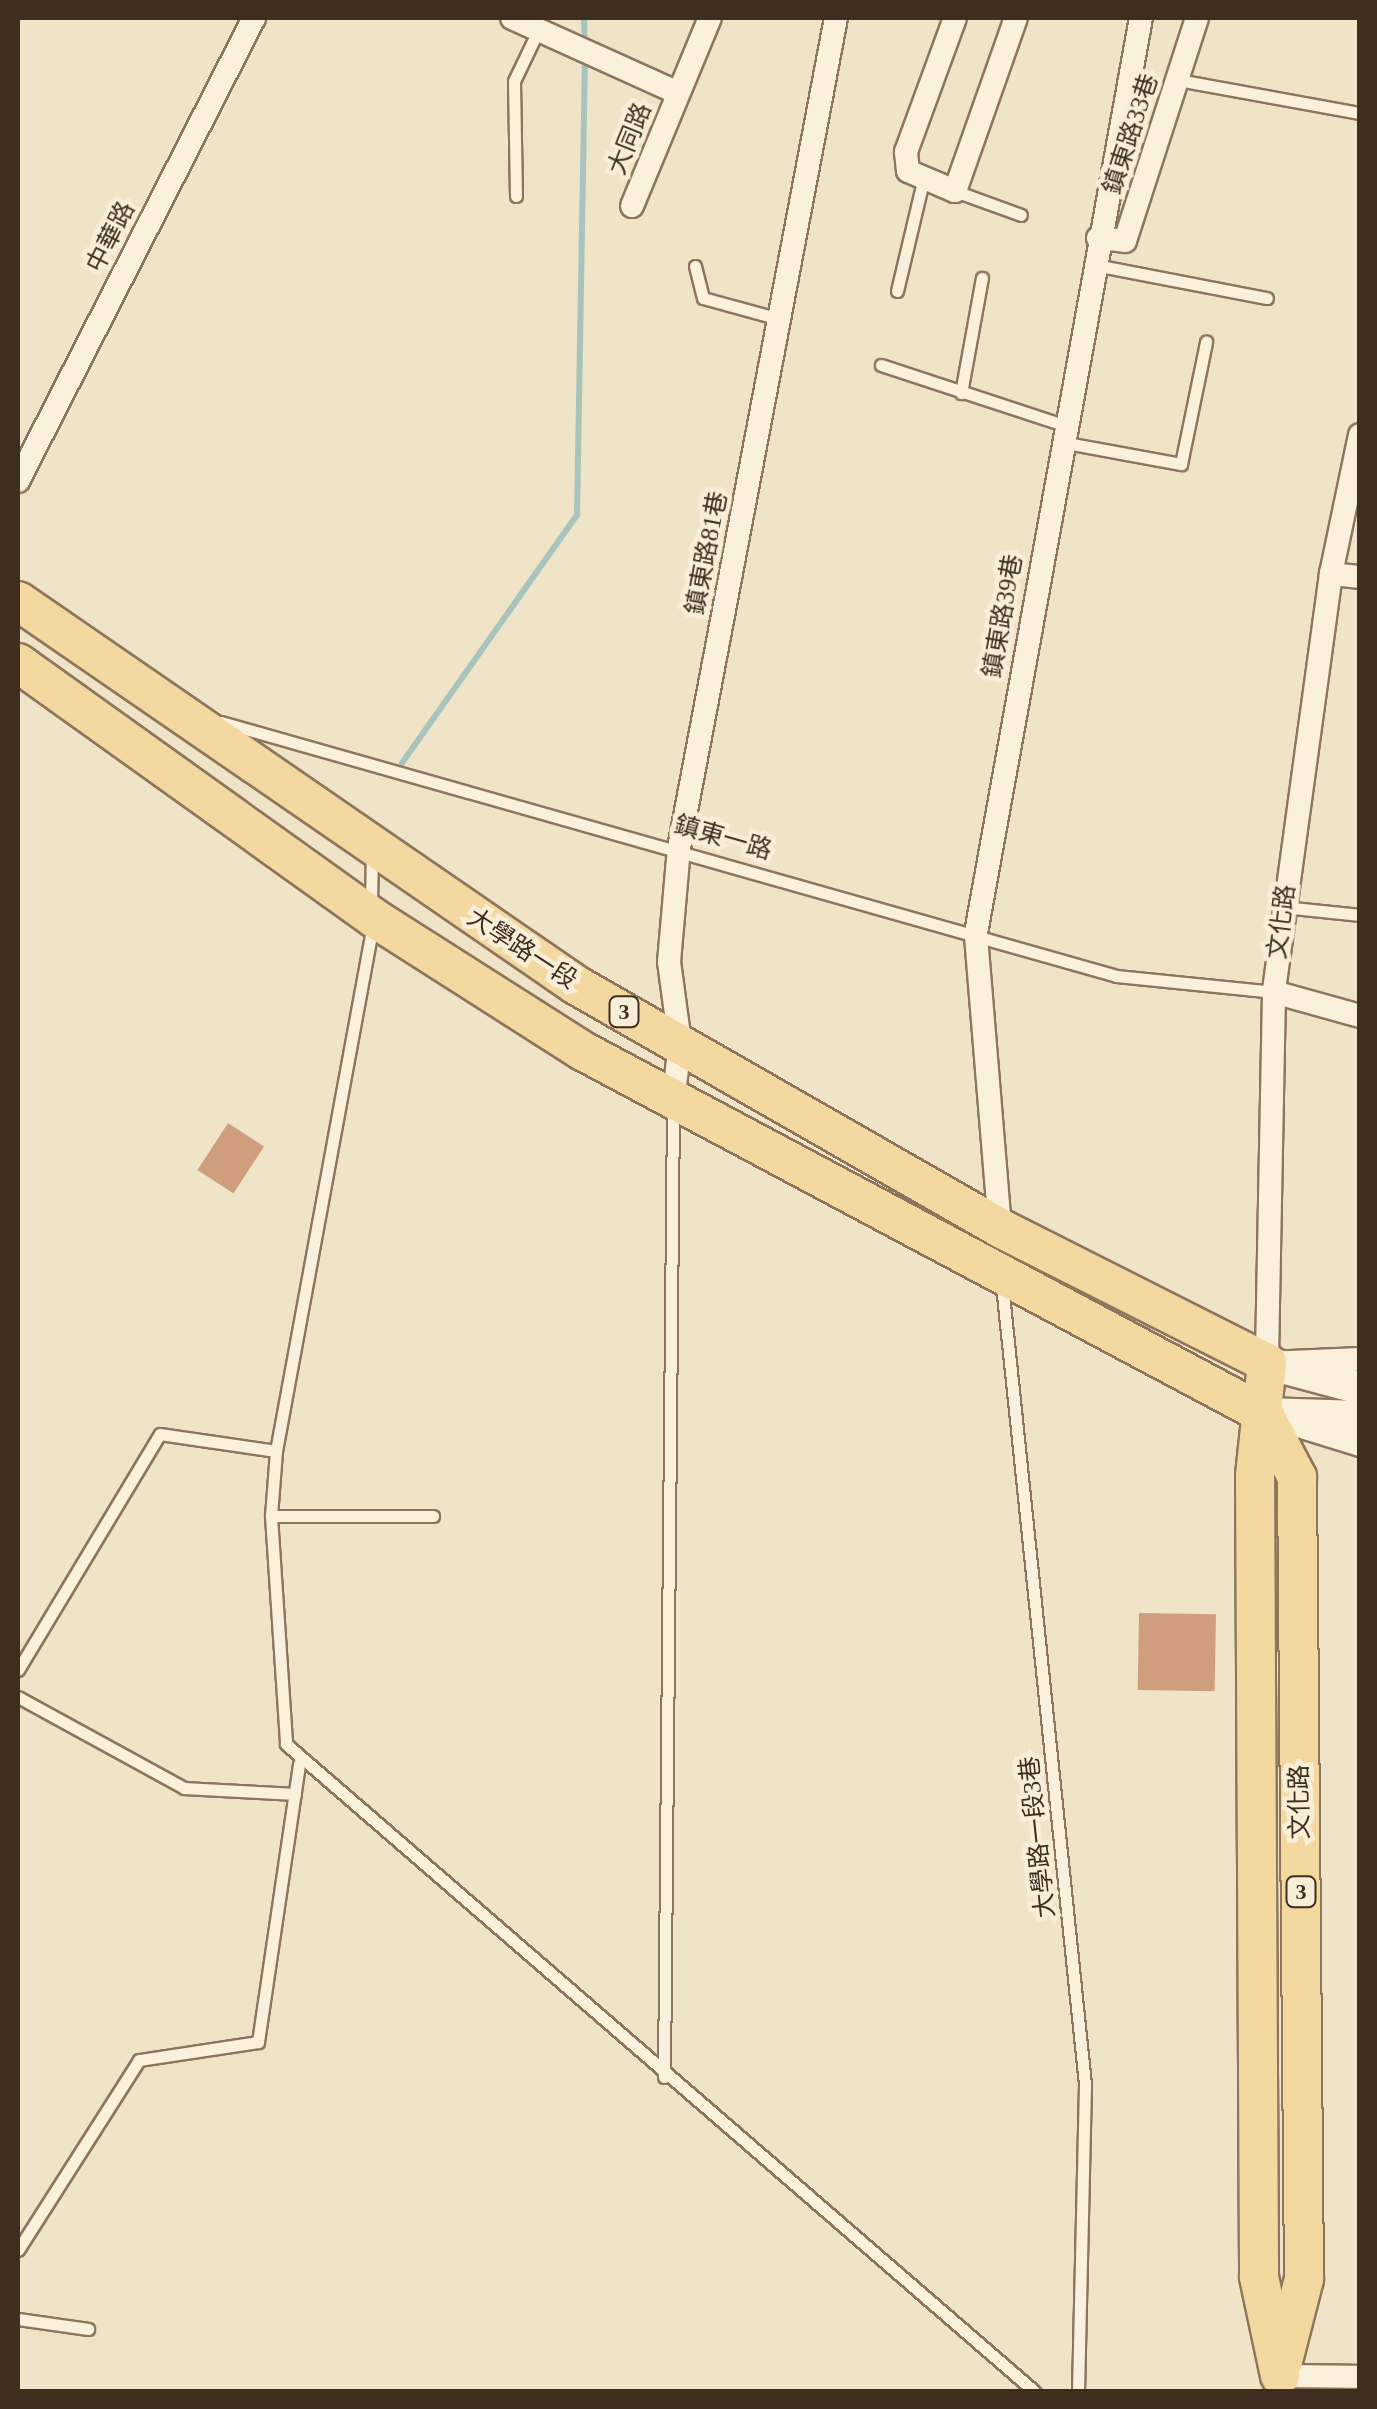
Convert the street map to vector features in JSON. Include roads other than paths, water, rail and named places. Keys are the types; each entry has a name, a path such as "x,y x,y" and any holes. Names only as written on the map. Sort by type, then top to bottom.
{"main road":[{"name":"大學路一段","path":"18,600 372,852 680,1043 1000,1228 1267,1363"},
{"name":"3","path":"18,664 374,918 674,1103 1001,1280 1264,1414"},
{"name":"文化路","path":"1267,1363 1264,1414 1297,1478 1304,2279 1279,2384"}],"street":[{"name":"中華路","path":"18,481 254,18"},
{"name":"大同路","path":"512,18 678,93"},
{"name":"大同路","path":"632,206 710,18"},
{"name":"鎮東路81巷","path":"674,1103 680,1043 669,962 679,848 836,18"},
{"path":"955,18 906,152 908,171 922,181 954,190 1016,18"},
{"name":"鎮東路39巷","path":"1000,1228 976,933 1140,18"},
{"name":"鎮東路33巷","path":"1098,238 1125,241 1197,18"},
{"name":"文化路","path":"1267,1363 1274,992 1332,574 1360,435"},
{"path":"1332,574 1360,577"},
{"path":"1274,992 1360,1016"},
{"path":"1267,1363 1360,1359"},
{"path":"1267,1363 1350,1401"},
{"path":"1264,1414 1350,1401"},
{"path":"1264,1414 1360,1446"},
{"path":"1279,2384 1360,2378"}],"lane":[{"path":"516,196 514,81 536,32"},
{"path":"1178,80 1360,113"},
{"path":"897,291 922,181"},
{"path":"954,190 1021,215"},
{"path":"1094,265 1267,298"},
{"path":"694,266 703,298 780,319"},
{"path":"961,392 982,278"},
{"path":"881,364 1063,434 1181,464 1206,342"},
{"name":"鎮東一路","path":"164,706 679,848 1117,976 1274,992"},
{"path":"372,852 366,882 374,918 276,1450 271,1516 286,1744 299,1763 1036,2392"},
{"path":"1283,906 1360,915"},
{"path":"664,2077 674,1103"},
{"name":"大學路一段3巷","path":"1001,1280 1085,2084 1078,2392"},
{"path":"18,1670 160,1434 276,1450"},
{"path":"271,1516 433,1516"},
{"path":"18,1697 184,1788 295,1794"},
{"path":"18,2250 139,2060 258,2042 299,1763"},
{"path":"18,2319 88,2328"}],"waterway":[{"path":"584,18 585,43"},
{"path":"402,763 577,515 585,55"}]}
